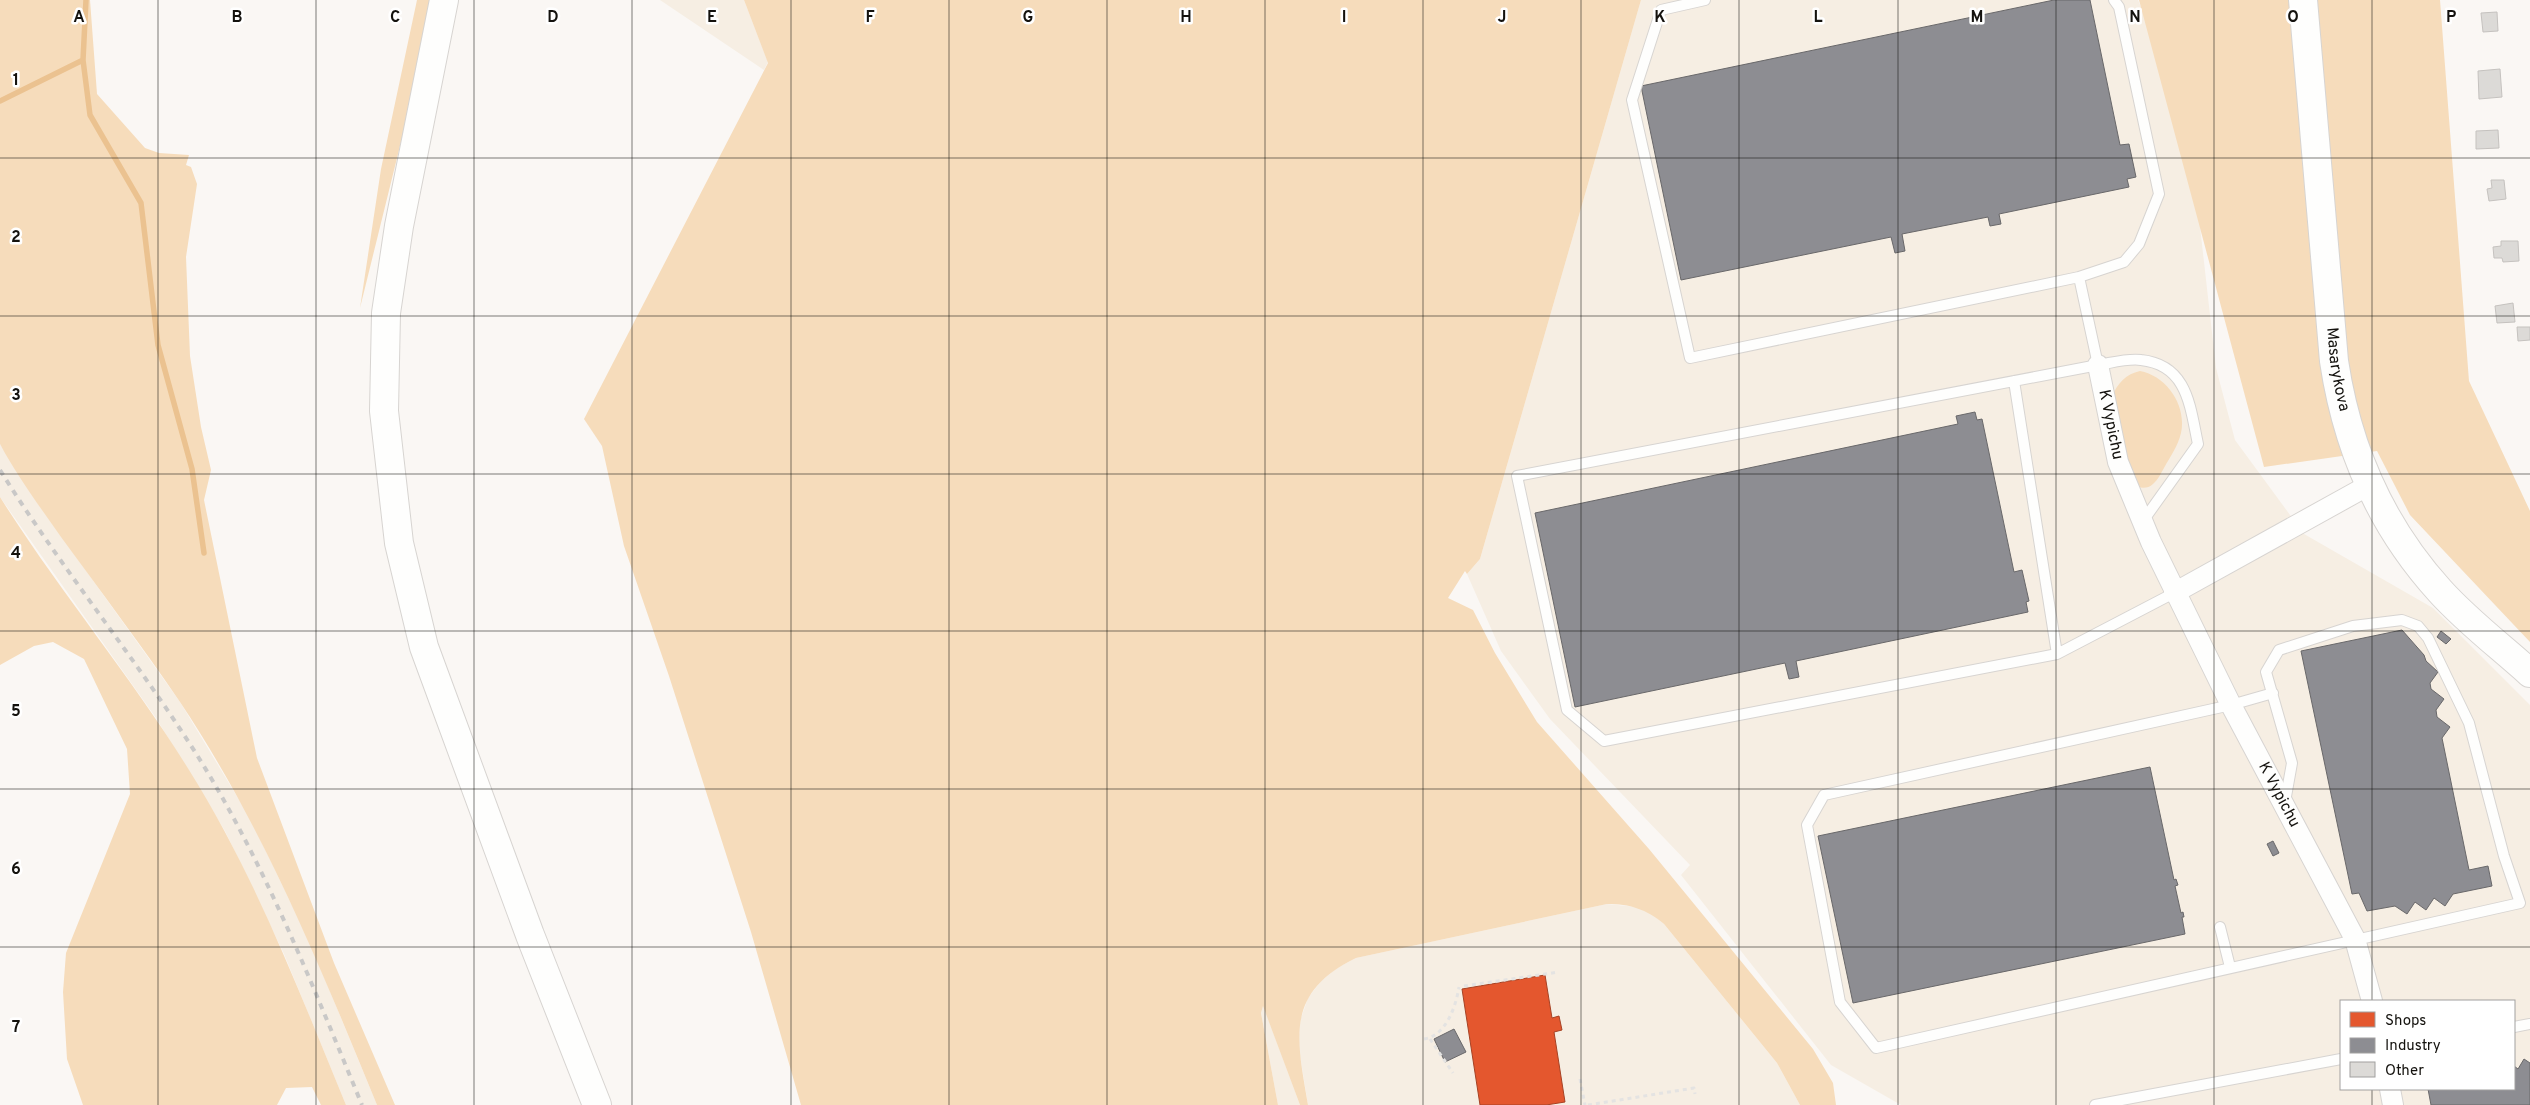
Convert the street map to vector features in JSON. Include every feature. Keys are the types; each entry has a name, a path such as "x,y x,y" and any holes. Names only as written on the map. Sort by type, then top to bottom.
{"street":[{"path":"444,0 398,226 386,312 384,411 399,543 424,647 530,935 598,1105"},
{"name":"Masarykova","path":"2303,0 2334,361 2349,435 2369,485 2400,539 2440,592 2530,672"},
{"name":"K Vypichu","path":"2098,365 2118,462 2143,522 2174,593 2231,706 2355,938 2372,1000"},
{"path":"2174,593 2369,485"},
{"path":"2390,1090 2393,1105"}],"lane":[{"path":"1705,0 1661,10 1632,100 1690,358 2078,277 2124,262 2139,244 2159,194 2119,7 2114,0"},
{"path":"2078,277 2098,365"},
{"path":"2143,522 2198,444 2188,395 2169,368 2140,360 2098,365 1518,476 1566,710 1604,740 2057,654 2174,593"},
{"path":"2014,381 2057,654"},
{"path":"2273,693 2231,706 1824,794 1806,825 1840,1002 1876,1048 2520,902 2504,856 2469,723 2428,638 2418,626 2402,620 2353,626 2279,650 2266,672 2273,693 2292,764 2284,808"},
{"path":"2220,927 2230,967"},
{"path":"2515,1027 2530,1024"},
{"path":"2095,1105 2340,1060"}],"path":[{"path":"1464,986 1559,972"},
{"path":"1424,1039 1430,1039 1446,1027 1459,987"},
{"path":"1430,1039 1453,1073"},
{"path":"1580,1079 1586,1105 1694,1088 1695,1094"}],"shaded area":[{"path":"0,0 90,0 97,94 145,148 159,153 189,155 186,165 191,167 197,184 186,257 190,356 201,427 211,470 204,500 257,758 334,963 395,1105 377,1105 289,899 264,848 210,750 166,681 37,503 0,444"},
{"path":"417,0 436,0 360,308 381,169"},
{"path":"660,0 744,0 768,62 764,70"},
{"path":"744,0 1641,0 1480,559 1467,574 1465,571 1448,598 1473,610 1495,653 1537,722 1649,849 1813,1049 1833,1083 1836,1105 1800,1105 1777,1063 1664,924 1637,908 1607,904 1356,958 1333,972 1317,986 1306,1002 1301,1020 1299,1039 1308,1105 1300,1105 1263,1006 1261,1013 1278,1105 801,1105 751,932 669,676 624,546 602,446 584,419 768,63"},
{"path":"1641,0 2138,0 2167,67 2191,147 2216,368 2235,440 2304,534 2433,608 2530,705 2530,1105 1901,1105 1831,1065 1681,875 1690,865 1550,719 1501,651 1467,574 1480,559"},
{"path":"2139,0 2440,0 2469,381 2530,511 2530,642 2410,515 2377,451 2264,467"},
{"path":"2140,371 2159,379 2173,394 2178,403 2182,423 2180,438 2171,456 2156,481 2151,486 2145,488 2132,484 2112,396 2123,380 2131,374"},
{"path":"0,444 36,501 180,702 250,818 310,943 377,1105 346,1105 284,954 225,831 156,718 0,497"},
{"path":"0,497 46,566 167,735 213,810 275,934 346,1105 321,1105 312,1087 286,1088 277,1105 83,1105 67,1059 63,992 66,953 130,794 127,749 84,659 53,642 34,646 0,665"},
{"path":"1607,904 1638,907 1652,914 1664,924 1777,1063 1800,1105 1308,1105 1298,1043 1301,1018 1308,998 1321,981 1337,968 1356,958"},
{"path":"1263,1005 1300,1105 1278,1105 1261,1013"}],"building: Shops":[{"path":"1545,975 1552,1018 1559,1016 1562,1030 1554,1032 1565,1102 1546,1105 1480,1105 1462,989"}],"building: Industry":[{"path":"2054,0 2090,0 2120,145 2129,144 2136,177 2127,179 2129,187 1999,214 2001,224 1990,226 1988,217 1902,234 1905,251 1895,253 1891,237 1681,280 1641,86"},
{"path":"1975,412 1977,420 1982,419 2014,572 2022,570 2029,601 2026,602 2028,612 1796,661 1799,677 1789,679 1785,663 1575,707 1535,513 1958,424 1956,416"},
{"path":"2402,630 2424,655 2426,661 2438,672 2430,683 2431,689 2444,699 2436,710 2437,717 2450,727 2442,738 2469,870 2488,866 2492,886 2453,894 2445,906 2434,898 2426,910 2415,902 2407,914 2395,906 2367,911 2359,893 2352,894 2301,651"},
{"path":"2441,631 2451,639 2446,644 2437,637"},
{"path":"2150,767 2174,880 2176,879 2178,885 2175,886 2181,913 2183,912 2185,934 1853,1003 1818,836"},
{"path":"2273,841 2279,853 2273,856 2267,844"},
{"path":"1454,1029 1466,1052 1445,1062 1434,1039"},
{"path":"2524,1059 2530,1063 2530,1105 2431,1105 2428,1090 2515,1090 2515,1067 2518,1069"}],"building: Other":[{"path":"2497,12 2498,31 2483,32 2481,13"},
{"path":"2500,69 2502,97 2479,99 2478,71"},
{"path":"2498,130 2499,148 2476,149 2476,131"},
{"path":"2491,180 2504,180 2506,199 2489,201 2487,189 2492,188"},
{"path":"2501,241 2518,241 2519,261 2503,262 2502,258 2494,258 2493,247 2501,246"},
{"path":"2513,303 2515,322 2497,323 2495,306"},
{"path":"2517,327 2530,327 2530,340 2518,341"}],"waterway":[{"path":"0,101 83,60 86,0"},
{"path":"83,60 90,115 141,203 158,345 192,469 204,553"}],"railway":[{"path":"0,470 49,544 153,689 202,763 226,804 289,931 362,1105"}]}
